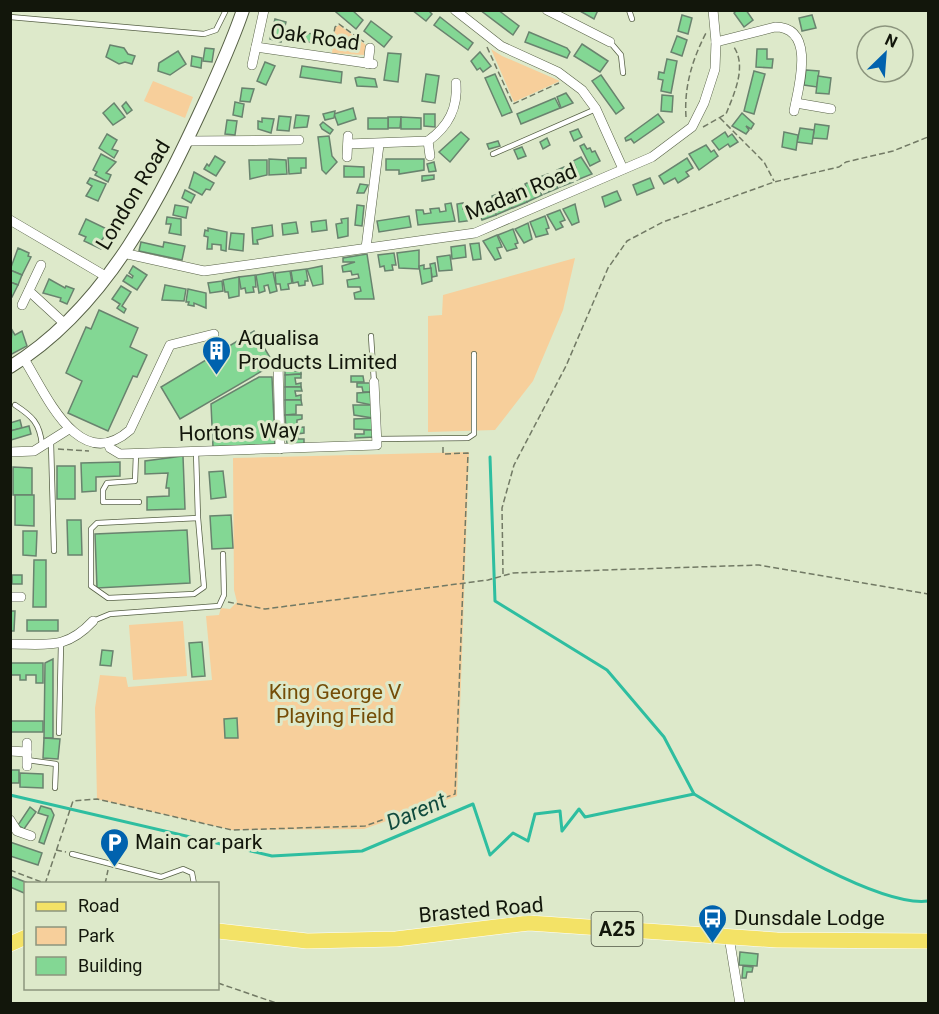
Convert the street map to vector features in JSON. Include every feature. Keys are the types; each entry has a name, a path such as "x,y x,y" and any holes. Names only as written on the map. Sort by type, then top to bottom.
{"main road":[{"name":"Brasted Road","path":"219,931 307,941 396,939 529,922 777,940 928,941"},
{"path":"10,945 24,938"}],"street":[{"name":"London Road","path":"10,367 24,359 65,324 107,277 123,253 188,141 230,49 243,10"},
{"path":"252,66 264,10"},
{"path":"455,10 501,46 570,78 596,110 623,170"},
{"path":"547,10 600,32 610,42"},
{"name":"Madan Road","path":"123,253 204,271 475,233 652,157 692,127 711,86 715,69 716,42 713,13"},
{"path":"716,42 779,27 788,30 799,39 802,60 795,107 831,109"},
{"name":"Oak Road","path":"256,47 371,64 370,48"},
{"path":"347,157 348,140 379,145 428,141 448,122 455,109 456,83"},
{"path":"188,141 299,140"},
{"path":"428,141 430,156"},
{"path":"366,248 379,145"},
{"path":"10,220 107,277"},
{"path":"22,305 41,265"},
{"path":"29,291 65,324"},
{"path":"108,443 120,438 130,430 170,345 214,334"},
{"path":"10,452 34,451 48,447 69,429 24,359"},
{"path":"278,362 280,448"},
{"path":"374,382 377,442"},
{"name":"Hortons Way","path":"69,429 79,438 108,443 110,448 120,454 377,442"},
{"path":"10,597 21,597"},
{"path":"10,644 62,644 84,631 93,621"},
{"path":"10,751 27,755"},
{"path":"10,820 17,831 31,836"},
{"path":"729,937 740,1004"}],"lane":[{"path":"10,17 204,34 216,30 226,10"},
{"path":"629,10 632,19"},
{"path":"610,42 621,55 623,73"},
{"path":"493,154 596,110"},
{"path":"371,336 374,382"},
{"path":"377,442 468,438 474,434 474,354"},
{"path":"15,405 34,418 48,447 54,550"},
{"path":"196,452 198,518 204,587 194,594 108,598 91,586 91,529 97,523 198,518"},
{"path":"136,454 135,481 107,483 103,490 103,502 139,502"},
{"path":"93,621 110,614 219,606 223,602 222,554"},
{"path":"59,733 62,644"},
{"path":"27,755 56,764 56,788"},
{"path":"72,854 161,877 183,869 192,873 194,882"}],"path":[{"path":"713,13 696,53 685,94 686,120 692,127 703,127 726,114 733,98 740,63 728,40"},
{"path":"330,58 335,27 339,24 370,48"},
{"path":"480,30 513,104 570,78"},
{"path":"720,117 764,162 774,182"},
{"path":"503,574 502,508 514,465 566,366 608,268 627,241 663,222 774,182 839,167 846,162 893,151 928,137"},
{"path":"46,882 73,801 97,799 232,831 365,826 455,794 468,453 443,454 442,440"},
{"path":"48,447 90,451"},
{"path":"223,602 265,609 463,584 488,580 503,574 759,565 928,594"},
{"path":"57,850 72,854"},
{"path":"106,882 110,864"},
{"path":"10,870 40,882"},
{"path":"219,983 279,1004"}],"green space":[{"path":"339,25 366,45 364,55 332,53 335,28"},
{"path":"491,49 502,56 560,81 514,102"},
{"path":"153,81 193,97 185,118 144,101"},
{"path":"575,258 563,310 533,381 495,430 428,432 428,316 442,315 443,295"},
{"name":"King George V Playing Field","path":"469,452 457,796 364,829 232,830 97,799 95,708 100,675 126,677 128,687 212,680 206,616 219,615 221,608 230,609 237,602 234,590 233,458"},
{"path":"183,621 187,676 133,680 129,625"}],"building":[{"path":"337,10 352,10 363,20 356,29 336,12"},
{"path":"412,10 428,10 432,14 426,21"},
{"path":"480,10 498,10 519,26 513,35"},
{"path":"578,10 598,10 594,19"},
{"path":"737,10 746,10 753,20 744,27 734,13"},
{"path":"682,15 692,18 688,34 678,31"},
{"path":"812,15 816,28 802,31 799,18"},
{"path":"440,17 473,43 468,50 434,25"},
{"path":"275,19 286,22 281,42 270,39"},
{"path":"371,21 392,37 384,47 364,31"},
{"path":"529,32 567,48 570,52 567,58 525,42"},
{"path":"305,33 322,35 323,43 303,42 300,40 301,35"},
{"path":"677,36 687,40 682,56 671,52"},
{"path":"582,44 608,61 600,72 574,56"},
{"path":"110,45 124,48 128,54 135,56 132,64 125,62 119,64 106,57"},
{"path":"205,48 214,49 212,62 203,61"},
{"path":"757,49 767,49 767,59 773,59 772,68 756,67"},
{"path":"178,51 186,64 170,75 158,71 159,63"},
{"path":"480,52 491,66 483,72 480,68 477,70 471,61"},
{"path":"388,53 401,54 398,82 384,80"},
{"path":"192,56 202,58 201,68 191,66"},
{"path":"667,59 677,61 671,93 661,91 663,80 658,79 659,72 664,73"},
{"path":"265,62 275,66 266,85 257,81"},
{"path":"302,66 342,72 341,83 300,77"},
{"path":"806,70 819,71 817,87 804,85"},
{"path":"754,71 765,74 754,114 744,111"},
{"path":"426,74 439,76 435,103 422,101"},
{"path":"495,74 512,112 502,116 485,78"},
{"path":"601,75 624,108 616,114 592,81"},
{"path":"818,76 831,78 829,94 816,93"},
{"path":"355,78 375,79 377,87 357,86"},
{"path":"242,88 254,89 250,102 240,101"},
{"path":"566,93 573,103 561,108 557,97"},
{"path":"662,95 673,96 672,112 661,111"},
{"path":"555,98 560,108 521,124 517,114"},
{"path":"126,102 132,110 127,114 122,106"},
{"path":"235,102 244,104 242,117 233,115"},
{"path":"114,103 125,117 113,125 103,113"},
{"path":"353,108 356,119 338,125 334,114"},
{"path":"335,111 334,118 325,120 323,114"},
{"path":"742,113 754,124 751,129 746,126 749,130 746,134 732,126"},
{"path":"424,114 435,114 435,127 424,126"},
{"path":"658,114 664,122 634,143 631,139 626,141 625,138"},
{"path":"296,115 309,116 307,127 294,128"},
{"path":"279,116 291,117 289,131 277,130"},
{"path":"388,117 401,117 400,128 388,128"},
{"path":"401,117 421,118 421,129 401,129"},
{"path":"262,118 274,119 271,133 258,129 258,121 262,122"},
{"path":"368,118 388,118 388,129 368,129"},
{"path":"227,120 237,121 235,135 225,134"},
{"path":"323,122 333,130 330,134 322,129 320,125"},
{"path":"815,124 829,126 827,139 813,138"},
{"path":"800,128 814,130 812,144 797,142"},
{"path":"578,129 582,137 574,141 570,132"},
{"path":"461,132 469,139 450,162 439,152"},
{"path":"725,132 728,137 732,134 738,142 730,147 728,144 719,150 712,141"},
{"path":"784,132 798,135 796,150 782,147"},
{"path":"107,134 117,140 112,149 118,151 114,158 99,148"},
{"path":"329,136 332,156 337,162 326,174 322,170 318,137"},
{"path":"547,138 550,145 543,149 540,142"},
{"path":"498,141 500,146 489,149 487,144"},
{"path":"584,144 587,149 595,151 600,161 590,166 580,146"},
{"path":"706,145 718,156 699,170 689,154"},
{"path":"522,147 526,156 518,159 514,150"},
{"path":"101,154 116,162 106,173 111,175 108,182 95,175 97,172 93,170"},
{"path":"215,156 225,162 216,176 204,169 207,164 209,166"},
{"path":"581,157 592,174 577,180 572,170 576,168 573,161"},
{"path":"288,158 306,158 306,168 301,168 301,173 289,174"},
{"path":"687,158 693,168 686,172 689,176 678,183 675,178 664,184 659,176"},
{"path":"269,159 286,160 287,174 269,175"},
{"path":"386,159 424,159 424,170 399,174 399,170 386,170"},
{"path":"249,160 267,160 267,175 250,179"},
{"path":"434,162 436,171 429,172 427,164"},
{"path":"344,166 364,167 364,177 344,177"},
{"path":"564,167 566,172 569,171 573,182 560,187 556,177 560,175 557,170"},
{"path":"194,172 214,183 210,190 206,189 202,195 189,188"},
{"path":"548,174 551,179 554,178 558,188 544,194 540,177"},
{"path":"434,175 434,179 422,181 422,176"},
{"path":"90,178 106,184 98,201 86,196 92,186 87,183"},
{"path":"650,178 654,188 637,195 633,185"},
{"path":"533,180 542,195 527,202 522,192 527,190 525,184"},
{"path":"360,184 368,185 364,193 357,193"},
{"path":"516,188 519,193 522,192 527,202 513,208 509,191"},
{"path":"185,190 195,195 191,203 182,198"},
{"path":"617,191 621,200 605,207 602,197"},
{"path":"501,193 504,200 508,198 512,208 496,215 492,196"},
{"path":"451,203 455,221 418,225 416,210 423,210 424,214 431,213 430,209 439,208 440,212 446,211 445,204"},
{"path":"463,203 463,209 473,208 474,220 459,222 457,204"},
{"path":"491,203 496,215 482,220 477,209"},
{"path":"575,204 579,222 572,225 563,209"},
{"path":"175,205 188,207 186,218 173,215"},
{"path":"357,205 364,206 362,226 355,225"},
{"path":"560,210 565,220 560,222 563,227 556,230 547,215"},
{"path":"409,216 411,227 379,232 377,221"},
{"path":"545,216 549,228 546,229 548,234 536,237 530,222"},
{"path":"167,217 181,219 181,235 169,233 171,224 166,224"},
{"path":"348,218 348,236 338,238 336,224 342,223 341,219"},
{"path":"86,219 109,230 101,241 104,243 101,249 84,241 86,237 79,234"},
{"path":"326,220 327,230 312,232 311,222"},
{"path":"296,222 298,233 283,235 282,224"},
{"path":"528,223 532,239 524,243 515,229"},
{"path":"272,225 273,236 257,240 258,244 253,244 252,228"},
{"path":"208,228 227,232 226,251 221,250 221,245 212,244 212,249 207,249 208,237 204,236"},
{"path":"513,229 518,243 515,244 517,248 507,251 498,235"},
{"path":"231,233 244,234 243,251 229,249"},
{"path":"497,235 502,247 497,248 501,258 495,260 483,241"},
{"path":"141,242 163,247 164,242 185,246 182,260 139,251"},
{"path":"479,243 481,259 473,260 470,244"},
{"path":"465,245 466,257 452,259 451,247"},
{"path":"18,248 29,253 28,256 31,257 22,275 10,270"},
{"path":"419,250 419,269 399,268 397,253"},
{"path":"394,253 396,265 392,265 393,270 385,271 384,266 380,267 378,255"},
{"path":"367,254 374,299 355,299 354,293 361,291 360,287 348,287 347,280 359,278 358,274 352,275 351,271 343,272 342,266 355,262 343,262 343,258"},
{"path":"450,255 452,270 439,271 437,257"},
{"path":"435,263 437,276 432,277 430,264"},
{"path":"424,265 424,269 431,268 432,281 422,284 419,266"},
{"path":"133,266 147,275 137,290 123,281 127,275 132,278 133,276 129,273"},
{"path":"322,266 323,284 313,286 307,269"},
{"path":"306,269 308,281 305,281 305,285 299,286 298,282 293,283 291,271"},
{"path":"10,270 22,275 18,285 10,282"},
{"path":"290,271 292,283 288,284 289,289 281,290 280,284 276,284 275,273"},
{"path":"273,272 277,291 270,293 268,285 264,286 265,291 259,293 256,275"},
{"path":"255,275 254,292 246,293 245,288 241,289 239,277"},
{"path":"239,277 239,296 229,298 228,292 225,292 223,280"},
{"path":"49,279 65,288 66,286 74,289 67,304 60,301 61,298 43,293"},
{"path":"222,281 223,291 210,293 208,283"},
{"path":"10,282 18,285 12,297 10,296"},
{"path":"165,285 186,289 184,301 162,300"},
{"path":"121,286 131,292 122,306 126,309 124,313 117,308 120,304 112,299"},
{"path":"188,289 206,293 206,308 194,303 194,306 188,305 189,302 186,302"},
{"path":"99,310 138,328 130,347 147,355 137,377 133,376 108,431 68,413 82,381 66,373 86,327 91,329"},
{"path":"12,330 15,335 22,331 27,346 10,355"},
{"name":"Aqualisa Products Limited","path":"254,331 274,364 180,419 161,387"},
{"path":"285,361 300,361 300,365 285,368"},
{"path":"285,368 295,368 295,371 301,371 301,374 285,375"},
{"path":"301,374 301,378 295,378 296,384 301,383 301,387 285,387 285,375"},
{"path":"351,376 363,376 364,382 351,382"},
{"path":"259,377 272,377 275,444 213,447 211,404"},
{"path":"357,383 372,383 372,392 363,392 362,387 357,387"},
{"path":"285,387 301,387 302,391 295,391 296,396 301,395 301,400 285,400"},
{"path":"372,392 372,405 357,402 357,393"},
{"path":"285,400 301,400 302,405 296,405 296,414 285,415"},
{"path":"353,405 372,405 373,418 354,415"},
{"path":"285,415 302,415 302,419 297,420 297,428 286,428"},
{"path":"373,418 373,430 354,429 354,419"},
{"path":"20,420 22,428 10,431 10,423"},
{"path":"29,426 31,434 11,440 10,431"},
{"path":"304,427 304,433 297,434 298,439 304,439 304,444 287,444 286,428"},
{"path":"364,430 373,430 374,437 355,438 355,434 364,434"},
{"path":"183,456 185,509 147,510 147,497 169,496 169,488 166,488 168,473 145,474 145,461"},
{"path":"120,462 120,476 96,477 96,491 82,492 81,463"},
{"path":"57,466 75,466 75,499 57,499"},
{"path":"13,467 32,468 32,495 13,495"},
{"path":"223,471 226,497 211,499 209,472"},
{"path":"15,495 34,495 34,526 15,525"},
{"path":"231,515 233,548 212,549 210,516"},
{"path":"67,520 81,520 82,555 68,555"},
{"path":"187,530 190,583 97,588 95,534"},
{"path":"23,531 37,531 36,556 23,555"},
{"path":"34,560 46,560 46,607 33,607"},
{"path":"12,575 22,575 22,584 12,584"},
{"path":"10,611 15,611 14,631 10,631"},
{"path":"27,620 58,620 58,631 27,631"},
{"path":"202,642 205,676 192,677 189,643"},
{"path":"102,650 113,651 111,666 100,665"},
{"path":"53,659 53,738 44,738 45,663"},
{"path":"10,663 43,663 43,683 36,683 36,675 26,675 26,680 20,680 20,675 10,675"},
{"path":"237,718 238,738 225,738 224,719"},
{"path":"10,721 43,721 43,732 10,732"},
{"path":"44,738 60,739 58,759 43,758"},
{"path":"10,770 19,770 19,783 10,783"},
{"path":"20,773 43,774 43,788 20,787"},
{"path":"41,806 51,809 54,815 44,844 39,842 48,816 38,813"},
{"path":"30,807 36,812 24,829 18,825"},
{"path":"10,842 42,853 38,865 10,856"},
{"path":"10,876 25,882 24,893 10,887"},
{"path":"740,952 758,954 757,966 739,965"},
{"path":"743,966 753,967 752,972 747,972 746,978 742,978"}],"waterway":[{"path":"490,457 495,601 607,670 664,737 694,794"},
{"name":"Darent","path":"10,795 272,856 362,851 473,804 490,855 513,833 528,841 535,814 560,811 562,831 579,809 585,817 694,794 776,842 844,878 905,900 928,901"}],"place":[{"name":"Aqualisa Products Limited","path":"217,376"},
{"name":"Main car park","path":"114,868"},
{"name":"Dunsdale Lodge","path":"713,944"}]}
